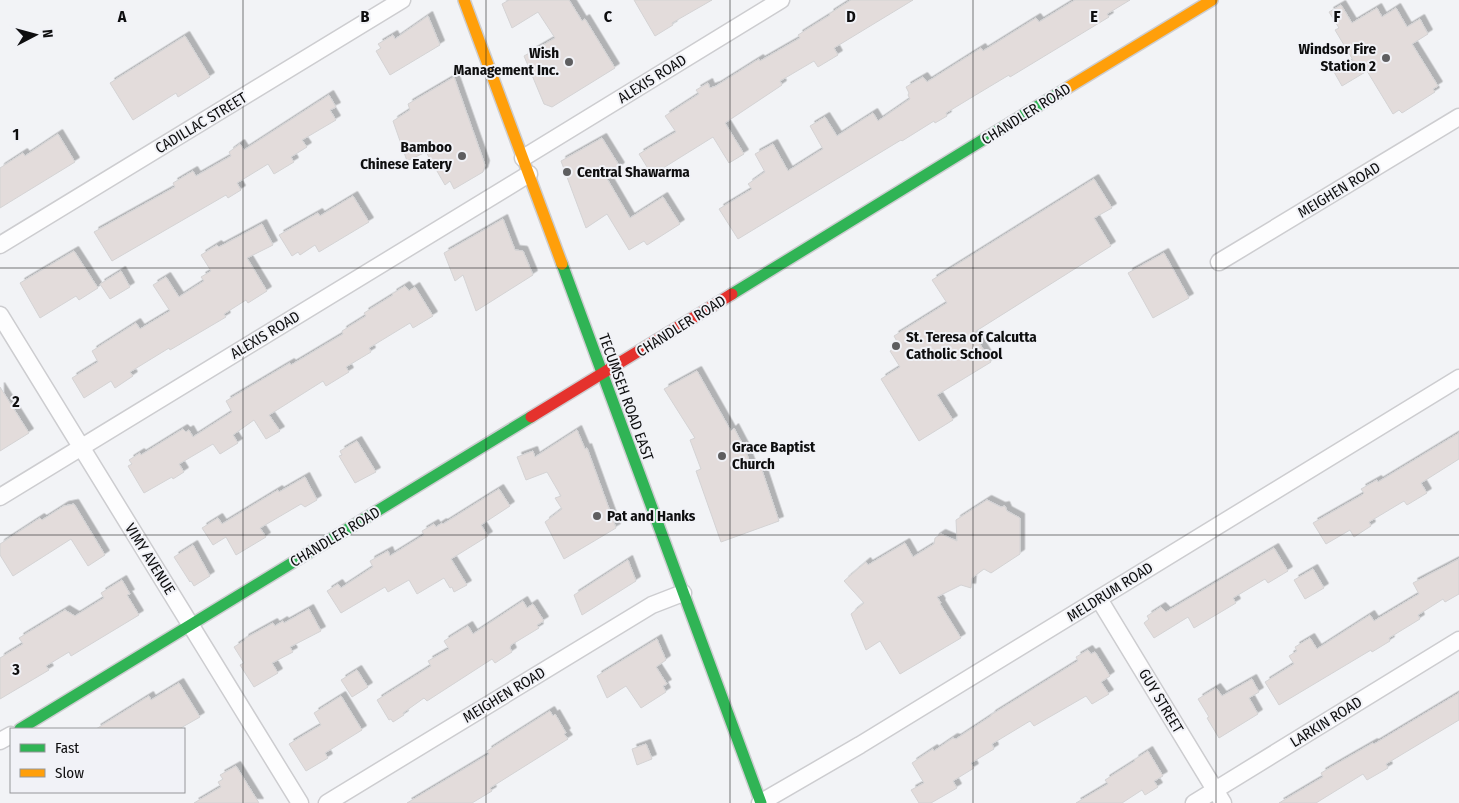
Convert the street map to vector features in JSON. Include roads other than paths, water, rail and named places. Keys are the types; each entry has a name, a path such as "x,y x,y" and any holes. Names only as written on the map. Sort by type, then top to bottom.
{"street":[{"name":"CADILLAC STREET","path":"0,245 402,0"},
{"name":"TECUMSEH ROAD EAST","path":"464,0 530,174 601,375 761,803"},
{"name":"ALEXIS ROAD","path":"524,158 781,0"},
{"name":"CHANDLER ROAD","path":"22,728 1212,0"},
{"name":"MEIGHEN ROAD","path":"1219,262 1459,117"},
{"name":"ALEXIS ROAD","path":"0,497 530,174"},
{"name":"VIMY AVENUE","path":"0,315 300,803"},
{"name":"MELDRUM ROAD","path":"761,803 860,746 1459,378"},
{"name":"MEIGHEN ROAD","path":"327,803 652,605 683,593"},
{"name":"GUY STREET","path":"1099,599 1219,796"},
{"name":"LARKIN ROAD","path":"1194,803 1219,796 1459,640"}],"place":[{"name":"Windsor Fire Station 2","path":"1386,58"},
{"name":"Wish Management Inc.","path":"569,62"},
{"name":"Bamboo Chinese Eatery","path":"462,156"},
{"name":"Central Shawarma","path":"567,172"},
{"name":"St. Teresa of Calcutta Catholic School","path":"896,346"},
{"name":"Grace Baptist Church","path":"722,456"},
{"name":"Pat and Hanks","path":"597,516"}]}
